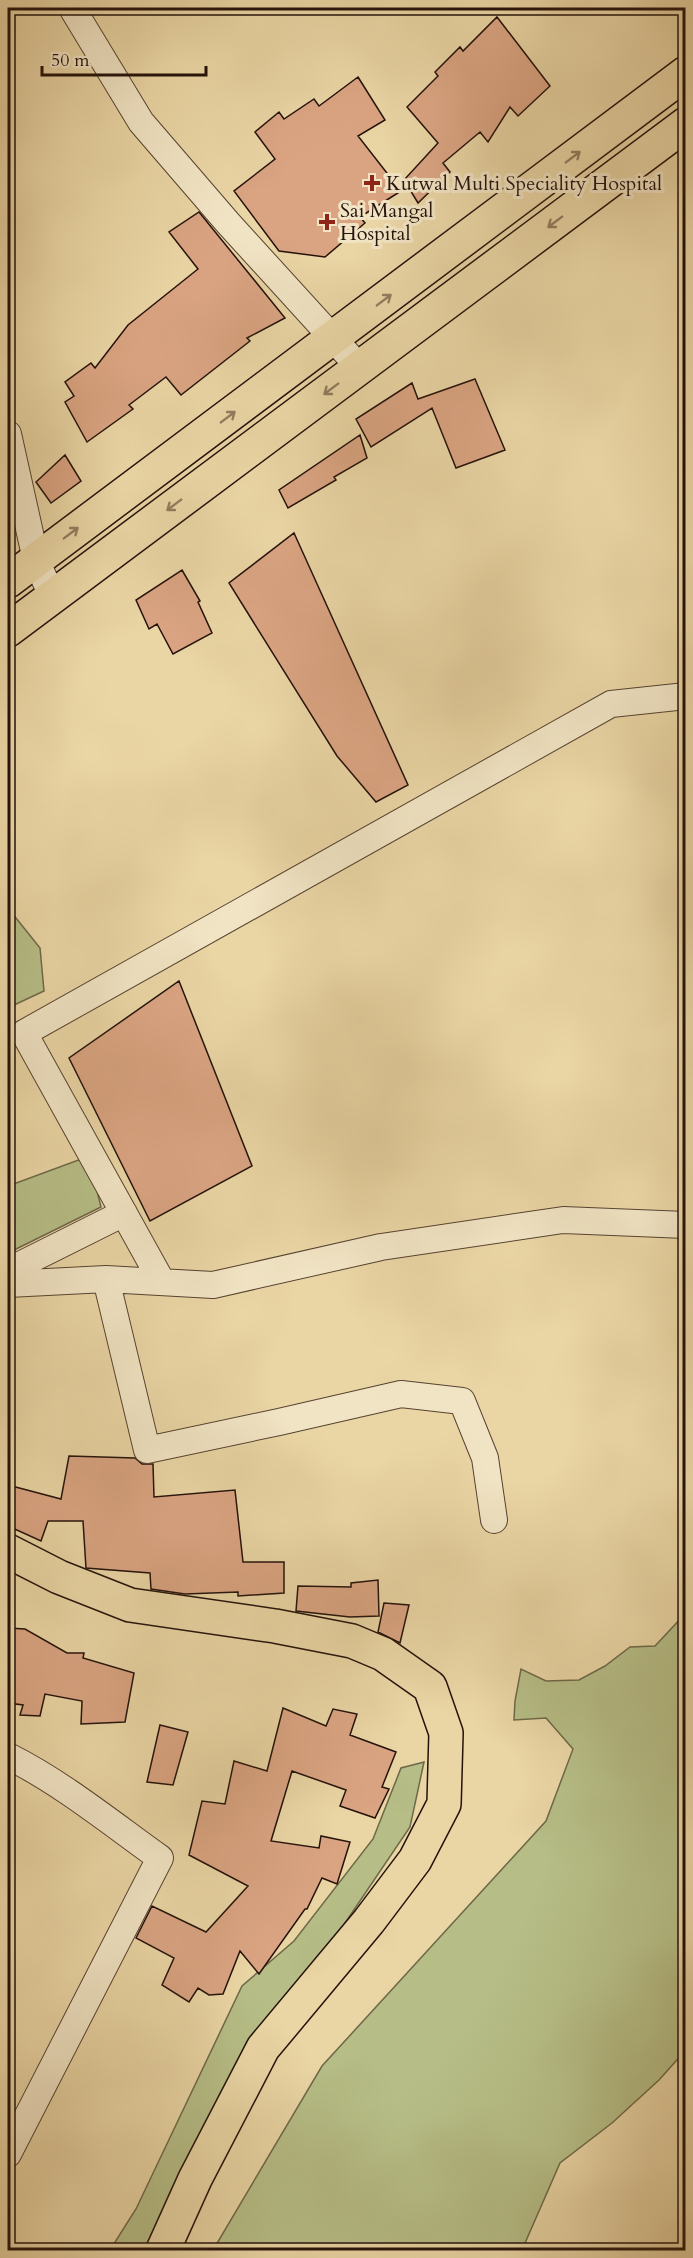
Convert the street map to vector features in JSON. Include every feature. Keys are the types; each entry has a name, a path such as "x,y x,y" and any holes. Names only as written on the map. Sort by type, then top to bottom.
{"main road":[{"path":"8,580 686,72"},
{"path":"8,630 686,124"},
{"path":"8,1551 59,1577 130,1605 275,1626 352,1641 382,1654 430,1687 446,1733 444,1804 415,1860 369,1921 263,2048 195,2179 163,2250"}],"street":[{"path":"72,8 141,122 360,368"},
{"path":"9,451 36,560 52,596"},
{"path":"162,1282 24,1033 611,704 686,696"},
{"path":"8,1271 124,1213"},
{"path":"8,1284 106,1279 213,1285 381,1247 563,1220 686,1225"},
{"path":"106,1279 147,1450 401,1394 462,1401 485,1458 494,1520"},
{"path":"8,1756 28,1766 80,1800 160,1858 8,2154"}],"green space":[{"path":"8,908 40,948 44,991 12,1006 8,998"},
{"path":"92,1155 95,1183 101,1207 8,1253 8,1186"},
{"path":"685,1614 685,2051 659,2080 612,2123 560,2163 522,2250 213,2250 322,2066 546,1821 573,1749 546,1718 514,1720 521,1669 546,1681 579,1680 605,1666 630,1647 655,1646"},
{"path":"424,1762 410,1827 343,1926 278,2007 162,2250 110,2250 136,2209 242,1986 294,1941 373,1839 401,1768"}],"building":[{"path":"497,17 550,86 518,116 510,107 488,142 480,132 443,163 450,172 418,203 404,180 438,143 407,107 438,76 435,72 460,47 463,51"},
{"path":"358,77 385,120 358,136 401,191 360,217 365,223 325,257 279,251 234,191 275,159 255,132 279,112 284,119 314,99 319,106"},
{"path":"199,212 285,318 247,338 250,341 181,395 166,377 129,405 133,409 87,442 65,402 74,396 65,382 91,363 95,368 128,325 198,269 169,232"},
{"path":"475,379 505,450 456,468 432,408 371,447 356,419 412,383 418,399"},
{"path":"360,435 367,458 334,477 336,480 288,508 279,490"},
{"path":"65,455 81,481 51,503 36,482"},
{"path":"294,533 408,785 376,802 337,756 229,583"},
{"path":"182,570 200,601 198,602 212,633 173,654 157,624 149,629 136,600"},
{"path":"179,981 252,1166 150,1221 69,1058"},
{"path":"69,1456 135,1458 142,1464 153,1464 154,1497 235,1490 243,1562 284,1562 284,1593 238,1596 238,1592 185,1594 151,1589 150,1573 86,1568 83,1521 48,1521 41,1541 8,1526 8,1485 61,1499"},
{"path":"378,1580 379,1616 350,1617 296,1611 298,1586 351,1587 351,1583"},
{"path":"384,1603 409,1605 400,1643 378,1632"},
{"path":"8,1628 25,1629 67,1653 84,1653 83,1658 134,1673 125,1722 81,1724 82,1701 45,1694 40,1716 20,1715 23,1705 8,1703"},
{"path":"283,1708 326,1726 333,1709 357,1714 350,1735 396,1752 382,1787 389,1789 375,1818 340,1806 346,1790 292,1771 271,1841 319,1848 321,1836 350,1842 337,1884 322,1878 307,1909 259,1974 240,1951 223,1994 209,1995 198,1988 189,2002 162,1985 174,1958 136,1938 152,1906 206,1932 248,1886 189,1855 202,1801 225,1804 234,1761 267,1771"},
{"path":"160,1725 188,1732 173,1785 147,1782"}],"place":[{"name":"Kutwal Multi Speciality Hospital","path":"372,183"},
{"name":"Sai Mangal Hospital","path":"327,222"}]}
